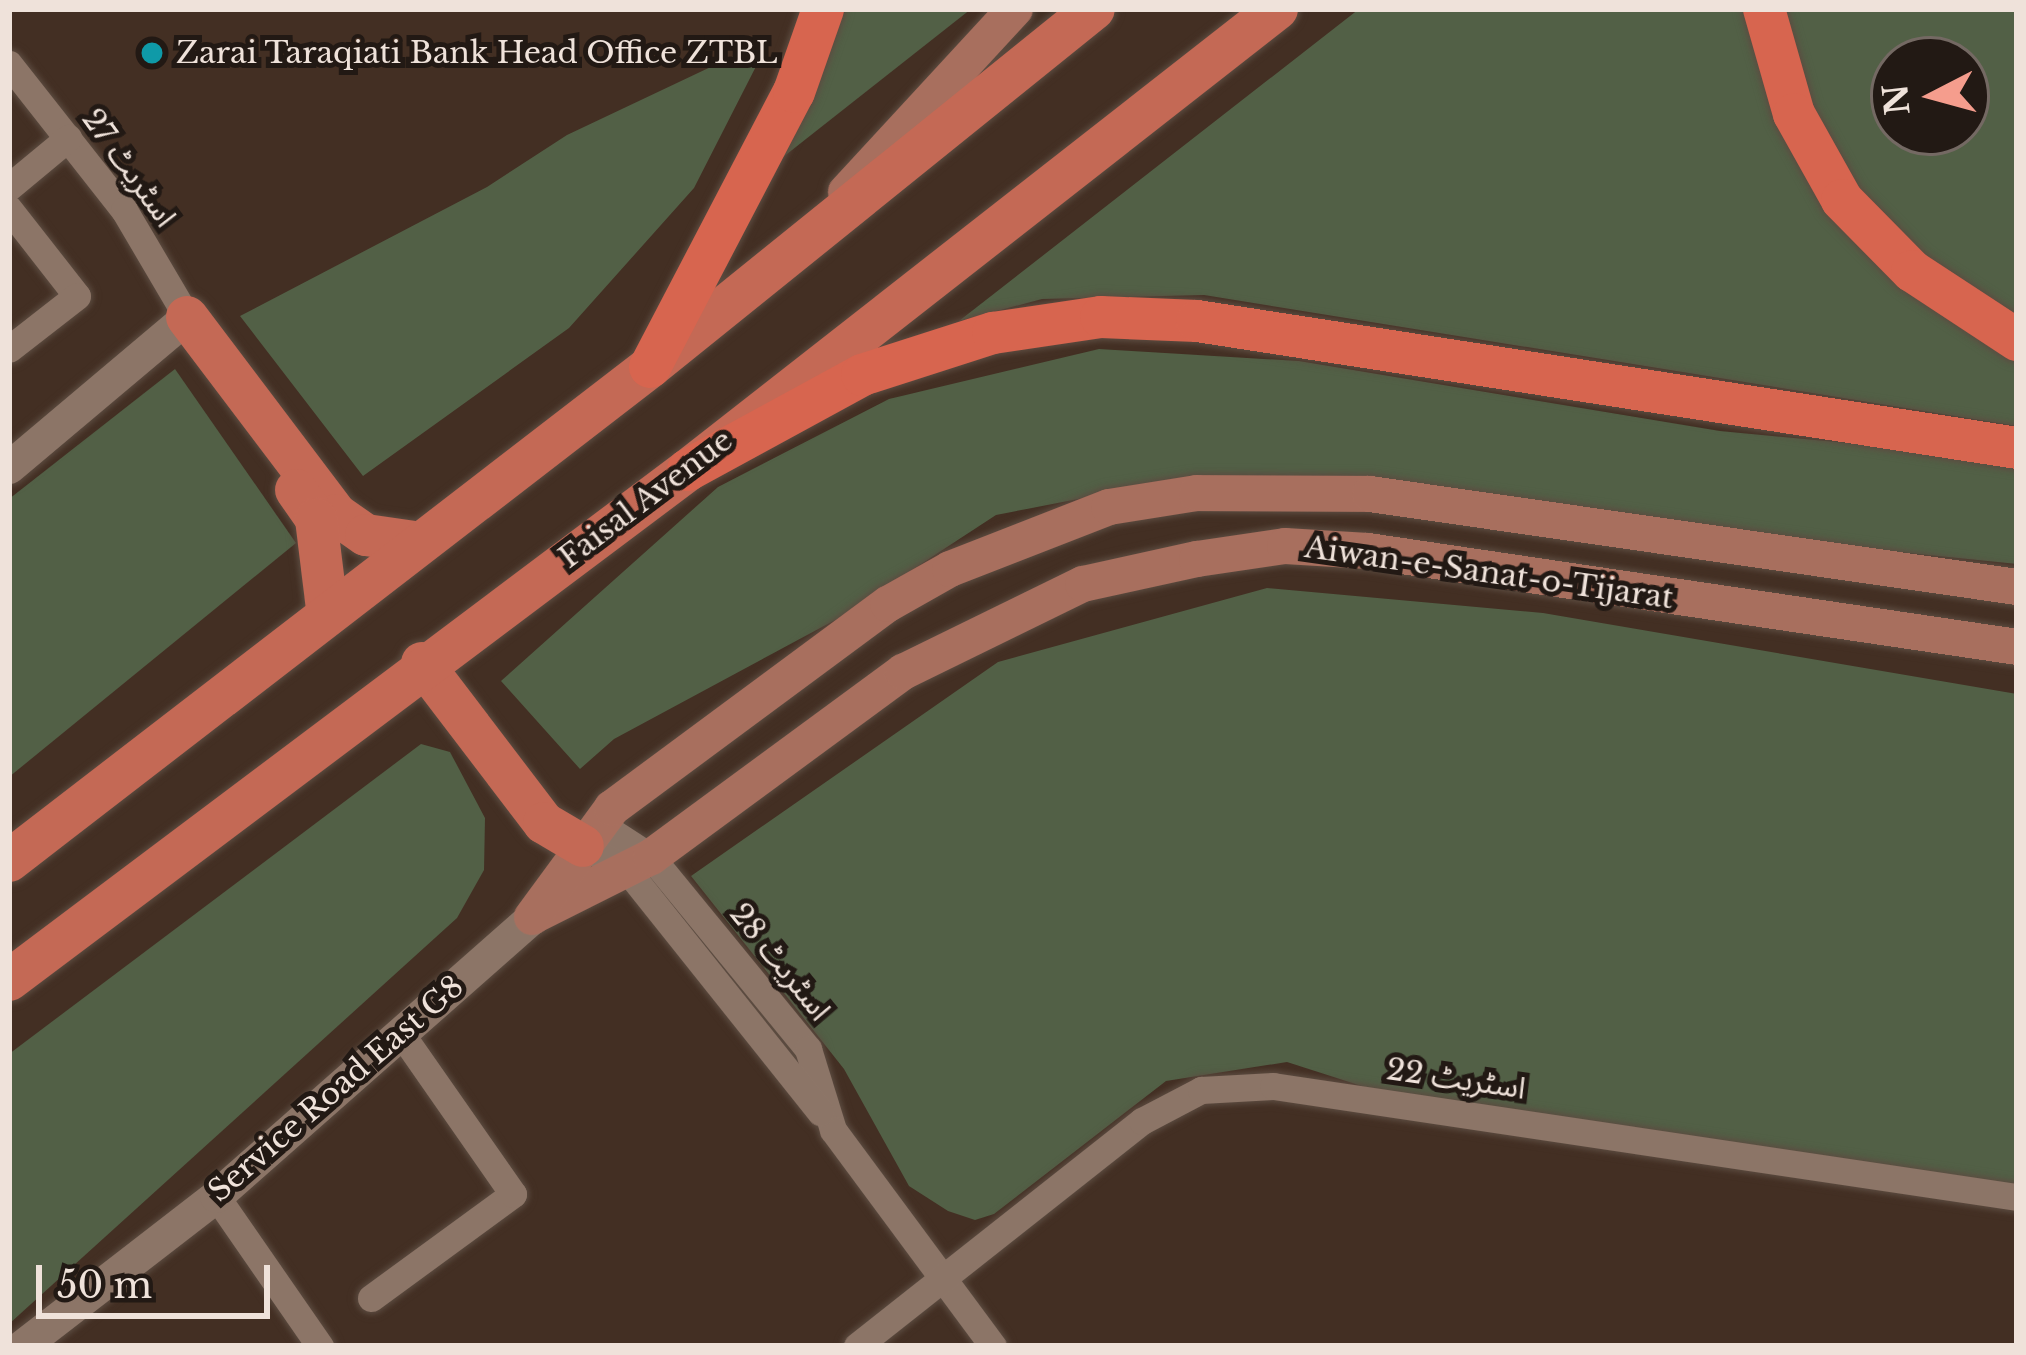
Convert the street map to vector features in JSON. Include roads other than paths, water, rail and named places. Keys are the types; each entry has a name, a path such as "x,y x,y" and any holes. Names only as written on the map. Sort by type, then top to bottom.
{"highway":[{"path":"650,367 794,92 823,9"},
{"path":"1764,9 1794,114 1842,200 1912,272 2017,340"},
{"path":"688,470 862,375 993,333 1101,317 1198,321 2017,448"}],"main road":[{"path":"806,234 1015,9"},
{"path":"9,861 327,609 650,367 806,234 1094,9"},
{"name":"Faisal Avenue","path":"9,980 422,663 688,470 1277,9"},
{"path":"187,317 338,515 366,535 414,542"},
{"path":"187,317 200,352 316,519 327,609"},
{"name":"Aiwan-e-Sanat-o-Tijarat","path":"532,916 591,835 758,700 950,569 1109,508 1197,494 1370,494 2017,587"},
{"name":"Aiwan-e-Sanat-o-Tijarat","path":"532,916 639,864 792,746 903,672 1082,584 1285,546 1368,551 2017,647"},
{"path":"422,663 544,823 591,835"},
{"path":"758,700 792,746"}],"street":[{"name":"اسٹریٹ 27","path":"9,64 124,210 187,317"},
{"path":"9,187 68,138"},
{"path":"9,209 77,296 9,349"},
{"path":"9,467 187,317"},
{"path":"591,835 639,864"},
{"name":"اسٹریٹ 28","path":"639,864 808,1049 833,1130 993,1346"},
{"name":"Service Road East G8","path":"22,1346 216,1196 532,916"},
{"path":"371,1298 513,1194 400,1032"},
{"name":"اسٹریٹ 22","path":"857,1346 1142,1121 1201,1090 1273,1085 2017,1196"},
{"path":"216,1196 320,1346"}],"place":[{"name":"Zarai Taraqiati Bank Head Office ZTBL","path":"152,53"}]}
